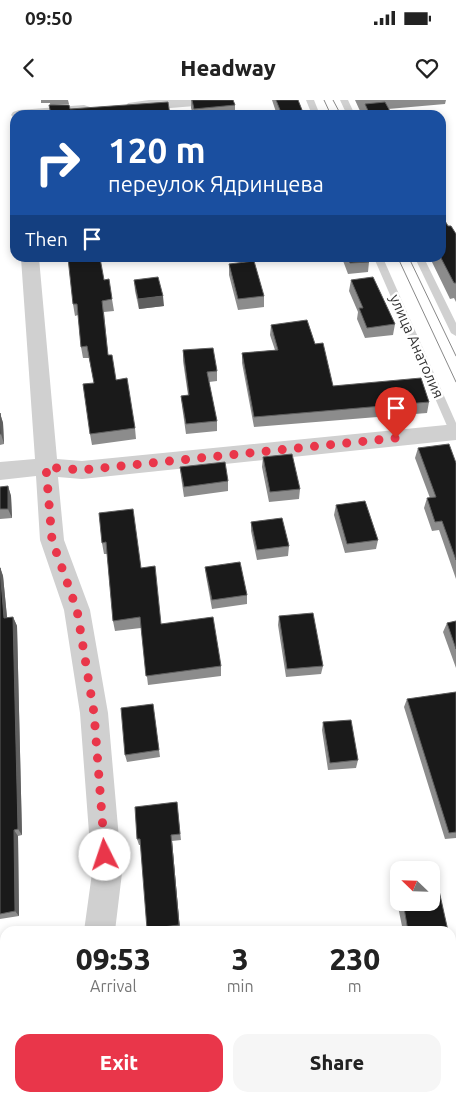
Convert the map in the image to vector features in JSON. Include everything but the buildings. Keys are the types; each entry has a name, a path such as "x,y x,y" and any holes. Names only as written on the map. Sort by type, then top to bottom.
{"street":[{"path":"118,107 207,100"},
{"path":"84,110 98,109"},
{"path":"30,262 52,540 77,610 94,713 107,873 101,926"},
{"path":"0,471 46,467 82,470 456,433"}],"lane":[{"name":"улица Анатолия","path":"380,262 456,433"},
{"path":"422,262 456,334"}],"tram line":[{"path":"324,100 329,110"},
{"path":"333,100 338,110"},
{"path":"400,262 456,382"},
{"path":"411,262 456,356"}],"route":[{"path":"105,855 94,713 77,610 52,540 46,467 82,470 396,438"}]}
